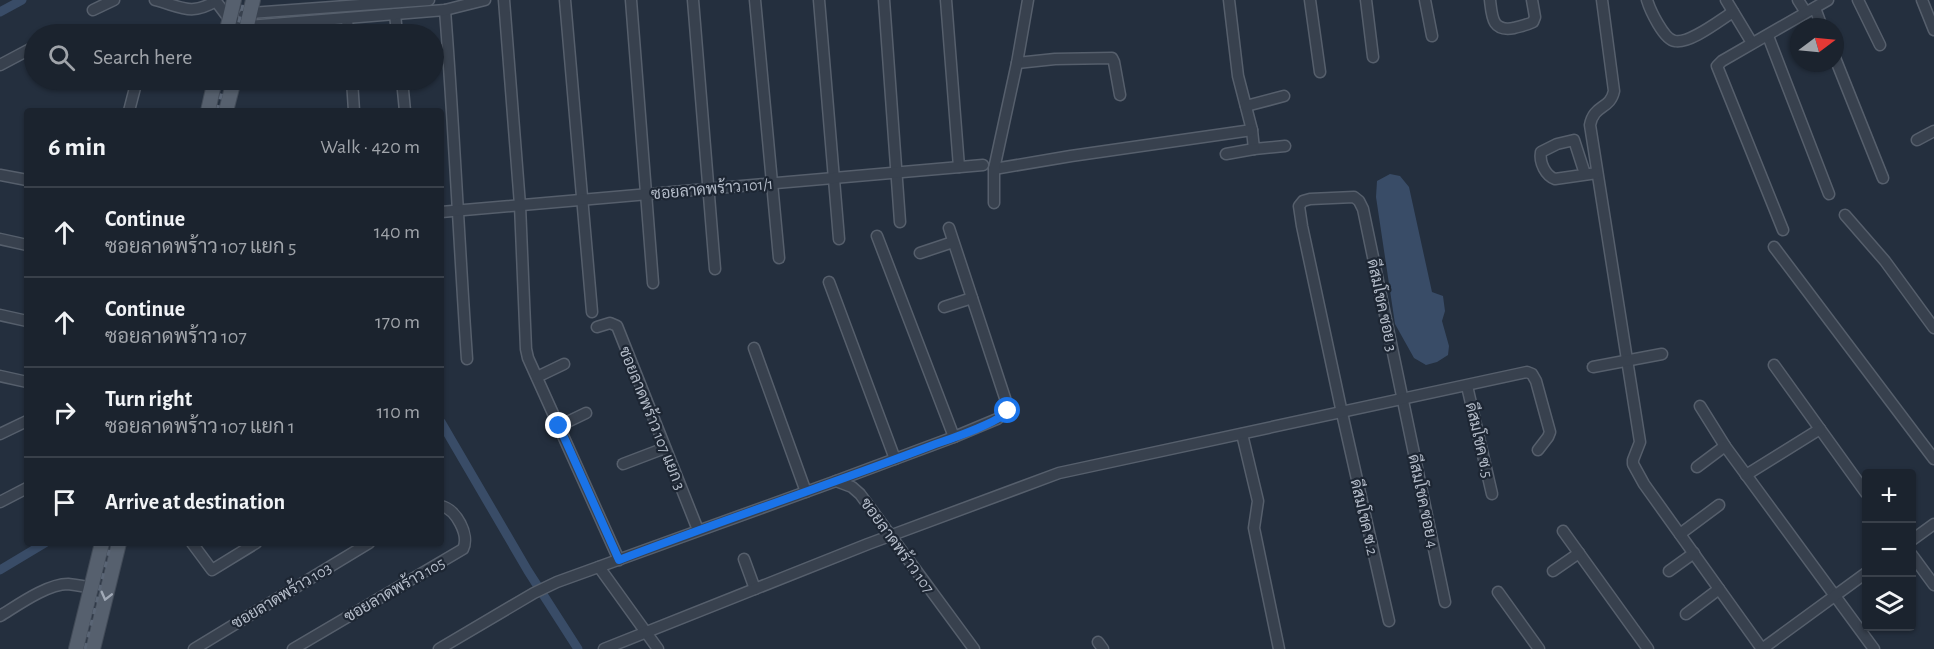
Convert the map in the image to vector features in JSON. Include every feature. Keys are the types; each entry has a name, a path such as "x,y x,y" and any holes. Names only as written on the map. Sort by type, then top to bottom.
{"main road":[{"path":"229,24 234,0"},
{"path":"209,108 213,90"},
{"path":"227,108 231,90"},
{"path":"76,649 101,546"},
{"path":"93,649 118,546"}],"street":[{"path":"93,10 114,0"},
{"path":"155,0 195,11 216,1 230,20 332,4 429,0"},
{"path":"249,18 347,18 445,10 485,0"},
{"path":"504,0 520,205 526,349 619,560"},
{"path":"565,0 592,312"},
{"path":"631,0 653,284"},
{"path":"693,0 715,269"},
{"path":"755,0 779,258"},
{"path":"819,0 839,239"},
{"path":"884,0 900,222"},
{"path":"946,0 959,167"},
{"path":"994,203 994,169 1028,0"},
{"path":"1228,0 1238,76 1252,130 1254,149"},
{"path":"1310,0 1320,72"},
{"path":"1366,0 1372,57"},
{"path":"1425,0 1432,36"},
{"path":"1490,0 1495,24 1507,29 1533,22 1535,16 1532,0"},
{"path":"1602,0 1614,91 1610,102 1594,111 1590,125 1640,442 1633,464 1644,484 1762,649 1862,576"},
{"path":"1647,0 1665,34 1672,41 1678,42 1698,34 1733,12"},
{"path":"1726,0 1752,43"},
{"path":"1798,0 1816,18"},
{"path":"1783,230 1717,68 1722,61 1827,0"},
{"path":"1858,0 1880,45"},
{"path":"1922,0 1934,30"},
{"path":"445,10 467,359"},
{"path":"395,14 396,24"},
{"path":"347,18 347,24"},
{"path":"1767,36 1829,194"},
{"path":"0,65 24,53"},
{"path":"1017,63 1112,58 1120,95"},
{"path":"1841,72 1883,178"},
{"path":"130,108 134,90"},
{"path":"353,90 354,108"},
{"path":"403,90 405,108"},
{"path":"1246,105 1284,96"},
{"path":"994,169 1252,130"},
{"path":"1917,140 1934,131"},
{"path":"1585,174 1574,140 1557,144 1541,152 1540,157 1545,170 1552,178 1585,174 1597,172"},
{"path":"1226,154 1285,146"},
{"name":"ซอยลาดพร้าว 101/1","path":"444,212 983,165"},
{"path":"0,175 24,179"},
{"name":"ดีสมโชค ซ.2","path":"1363,209 1354,196 1310,199 1303,201 1299,206 1341,413 1389,621"},
{"name":"ดีสมโชค ซอย 3","path":"1363,209 1403,400"},
{"path":"1845,215 1885,261 1934,328"},
{"path":"439,649 557,582 954,437 997,419 1008,411 949,228"},
{"path":"877,236 954,437"},
{"path":"0,239 24,244"},
{"path":"920,253 953,242"},
{"path":"1774,247 1934,459"},
{"path":"829,282 895,459"},
{"path":"944,307 972,298"},
{"path":"0,315 24,320"},
{"name":"ซอยลาดพร้าว 107 แยก 3","path":"597,327 610,323 617,326 698,530"},
{"path":"754,348 806,492"},
{"path":"1593,367 1662,354"},
{"path":"537,377 564,364"},
{"path":"1774,365 1862,487"},
{"path":"604,649 616,647 755,589 1059,473 1527,372 1532,374 1536,381 1550,432 1538,450"},
{"path":"0,376 24,381"},
{"name":"ดีสมโชค ซ.5","path":"1467,386 1492,494"},
{"name":"ดีสมโชค ซอย 4","path":"1403,400 1445,602"},
{"path":"1700,406 1725,446 1875,649"},
{"path":"559,426 586,413"},
{"path":"0,434 24,422"},
{"path":"1746,475 1820,429"},
{"path":"1242,434 1257,501 1254,528 1279,649"},
{"path":"1697,467 1725,446"},
{"path":"623,464 665,448"},
{"name":"ซอยลาดพร้าว 107","path":"836,481 852,487 860,494 974,649"},
{"path":"0,502 24,490"},
{"name":"ซอยลาดพร้าว 105","path":"293,649 462,549 466,543 465,537 455,515 444,506"},
{"path":"1680,534 1719,506"},
{"path":"1916,537 1934,524"},
{"path":"1563,531 1648,649"},
{"path":"194,546 212,570 251,546"},
{"name":"ซอยลาดพร้าว 103","path":"194,649 364,546"},
{"path":"1553,571 1579,553"},
{"path":"1669,571 1694,553"},
{"path":"744,559 755,589"},
{"path":"1916,562 1934,585"},
{"path":"599,567 658,649"},
{"path":"0,616 33,596 57,586 66,584 91,588"},
{"path":"1686,614 1719,589"},
{"path":"1498,592 1539,649"}],"water":[{"path":"1390,174 1400,176 1409,187 1432,292 1443,296 1445,311 1442,321 1449,346 1448,355 1437,362 1426,365 1414,358 1395,324 1376,197 1377,181"}],"waterway":[{"path":"0,12 22,0"},
{"path":"444,427 528,571 578,649"},
{"path":"0,570 40,546"}],"railway":[{"path":"238,24 244,0"},
{"path":"218,108 222,90"},
{"path":"85,649 110,546"}],"route":[{"path":"559,426 619,560 954,437 997,419 1008,411"}]}
